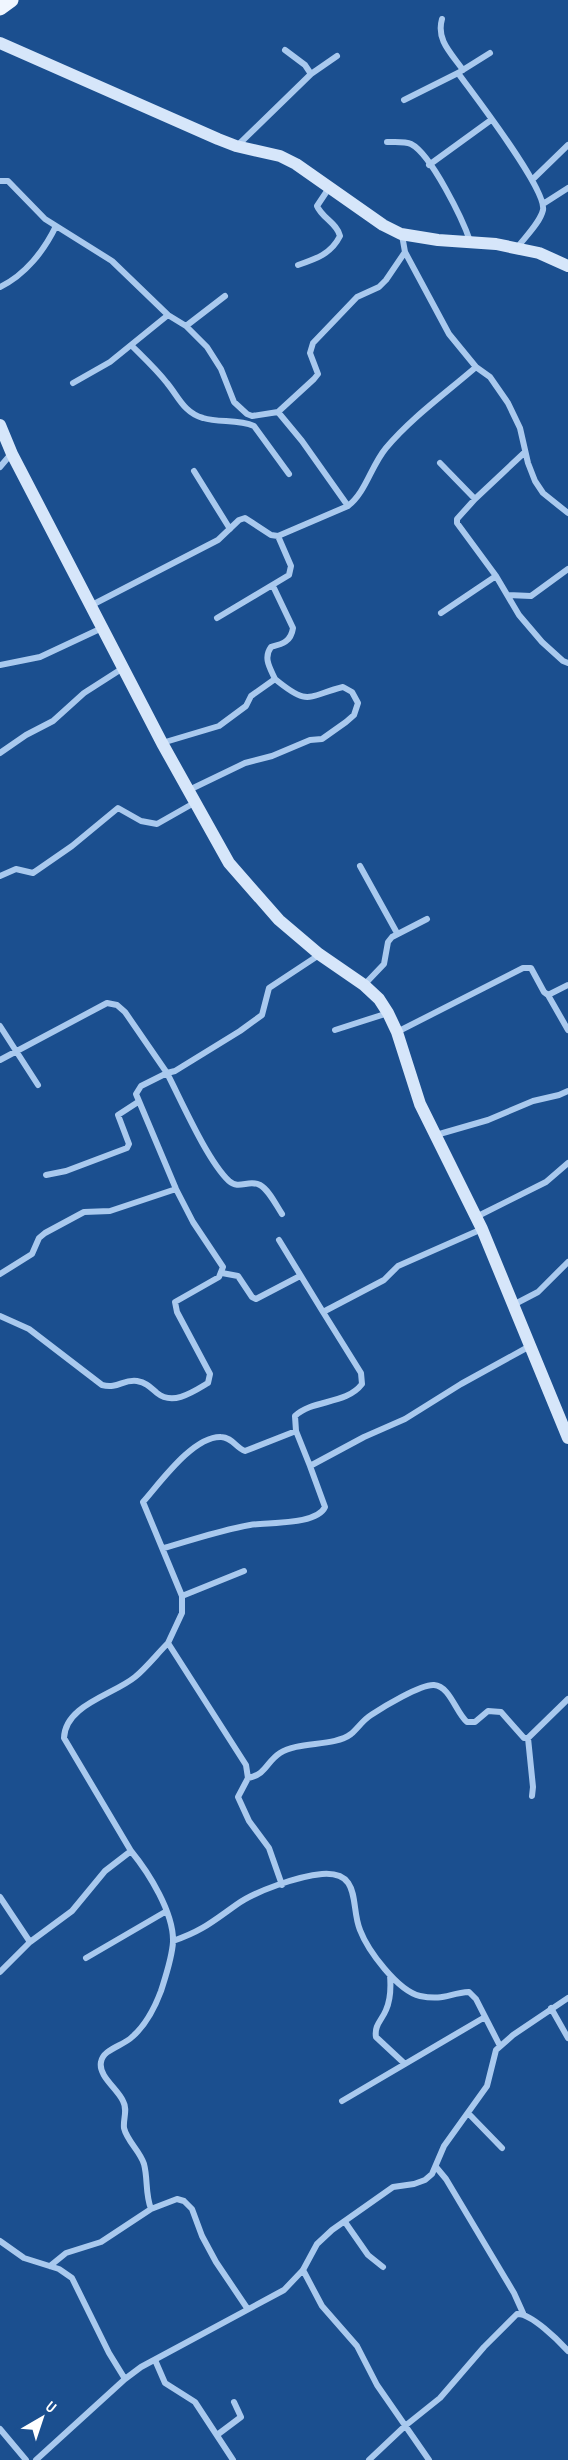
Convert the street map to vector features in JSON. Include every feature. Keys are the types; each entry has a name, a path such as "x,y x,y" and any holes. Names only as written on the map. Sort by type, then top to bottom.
{"main road":[{"path":"0,8 11,0"}],"street":[{"path":"442,19 440,34 442,41 491,120 533,179 543,204 543,211 517,248"},
{"path":"0,43 236,146 280,156 296,164 383,225 402,234 517,248 538,253 568,266"},
{"path":"285,50 305,65 311,74"},
{"path":"404,100 490,53"},
{"path":"236,146 311,74 337,56"},
{"path":"429,165 491,120"},
{"path":"387,142 410,143 429,165 460,213 470,242"},
{"path":"533,179 568,145"},
{"path":"0,181 8,182 45,219 68,231 112,261 168,315 186,326 207,347 221,369 234,402 241,410 252,416 278,412 317,376 318,371 310,353 313,343 357,297 379,287 405,252"},
{"path":"297,265 327,253 340,236 339,230 319,211 318,206 330,188"},
{"path":"543,204 568,188"},
{"path":"0,286 15,277 39,255 57,226"},
{"path":"402,234 405,252 449,334 476,367 490,377 508,403 519,428 528,463 539,487 568,513"},
{"path":"186,326 225,296"},
{"path":"73,383 102,368 168,315"},
{"path":"131,345 168,383 185,408 193,414 204,419 247,423 254,426 289,474"},
{"path":"90,606 218,540 239,520 245,518 271,535 278,536 348,506 356,498 375,462 393,440 476,367"},
{"path":"278,412 302,441 348,506"},
{"path":"0,425 90,606 194,803 229,863 279,920 320,954 364,985 379,999 388,1013 397,1032 420,1104 479,1223 568,1438"},
{"path":"525,452 475,499 457,519 457,523 496,576 519,615 542,642 568,663"},
{"path":"0,467 12,453"},
{"path":"440,463 475,499"},
{"path":"194,471 230,529"},
{"path":"217,618 285,579 291,571 278,536"},
{"path":"508,595 531,596 568,569"},
{"path":"441,613 496,576"},
{"path":"189,790 245,763 272,756 310,740 322,739 357,711 358,703 352,692 343,687 308,698 294,693 275,679 267,661 267,652 271,647 285,643 290,638 293,628 273,586"},
{"path":"0,665 40,657 102,628"},
{"path":"0,753 26,735 53,721 84,693 123,668"},
{"path":"162,743 219,726 240,711 251,696 275,679"},
{"path":"0,876 16,869 33,873 72,846 118,808 141,822 157,824 194,803"},
{"path":"360,866 397,933"},
{"path":"364,985 384,963 388,942 397,933 427,919"},
{"path":"0,1316 29,1329 102,1385 112,1388 135,1381 148,1384 159,1395 171,1399 197,1390 208,1383 211,1379 210,1374 177,1312 175,1302 219,1277 223,1267 193,1222 176,1189 138,1102 137,1089 181,1068 262,1015 269,988 320,954"},
{"path":"397,1032 523,968 531,968 568,1030"},
{"path":"548,995 568,985"},
{"path":"0,1060 107,1003 117,1005 133,1021 167,1073 219,1169 231,1183 236,1185 251,1183 264,1188 282,1214"},
{"path":"335,1030 388,1013"},
{"path":"0,1026 38,1084"},
{"path":"436,1135 489,1120 533,1101 568,1091"},
{"path":"46,1175 77,1167 127,1148 129,1144 118,1115 138,1102"},
{"path":"323,1312 384,1280 398,1266 479,1223 546,1182 568,1163"},
{"path":"0,1274 32,1254 39,1238 45,1233 84,1212 110,1211 176,1189"},
{"path":"164,1548 251,1525 273,1524 318,1515 325,1507 296,1431 295,1416 299,1412 333,1401 358,1389 362,1384 361,1373 279,1240"},
{"path":"513,1305 538,1292 568,1262"},
{"path":"222,1273 238,1276 252,1297 256,1299 300,1276"},
{"path":"310,1466 364,1437 405,1419 460,1384 530,1346"},
{"path":"151,2209 146,2195 143,2160 124,2127 125,2103 101,2071 100,2063 111,2050 132,2038 148,2018 157,2001 167,1971 173,1941 165,1912 150,1875 131,1851 64,1738 64,1727 84,1707 119,1689 137,1676 168,1643 182,1613 182,1596 143,1502 188,1453 202,1443 221,1437 233,1441 240,1450 245,1451 296,1431"},
{"path":"182,1596 244,1571"},
{"path":"168,1643 236,1747 246,1766 248,1779"},
{"path":"282,1885 268,1848 249,1821 238,1797 248,1779 263,1772 281,1753 350,1735 371,1715 421,1688 433,1685 447,1693 455,1708 467,1722 475,1722 488,1711 501,1712 521,1735 528,1737"},
{"path":"528,1737 568,1700"},
{"path":"528,1737 532,1796"},
{"path":"0,1972 30,1942 72,1911 105,1871 131,1851"},
{"path":"173,1941 209,1926 244,1900 282,1885 323,1874 334,1875 348,1882 353,1892 360,1930 390,1975 408,1991 419,1996 439,1998 469,1992 476,1999 500,2046"},
{"path":"0,1897 30,1942"},
{"path":"86,1958 165,1912"},
{"path":"390,1975 389,2001 387,2009 375,2028 376,2037 405,2064"},
{"path":"36,2460 125,2379 247,2308 284,2290 303,2270 324,2237 393,2187 425,2180 436,2167 444,2146 487,2086 493,2058 500,2046 568,1998"},
{"path":"551,2008 568,2038"},
{"path":"342,2101 485,2017"},
{"path":"468,2113 502,2148"},
{"path":"436,2167 446,2179 514,2293 523,2313 558,2340 568,2351"},
{"path":"50,2266 66,2253 100,2242 151,2209 177,2199 184,2201 192,2209 202,2236 216,2262 247,2308"},
{"path":"345,2222 368,2255 384,2267"},
{"path":"0,2241 24,2258 68,2273 125,2379"},
{"path":"303,2270 322,2307 357,2346 377,2385 429,2460"},
{"path":"369,2460 405,2426 440,2398 512,2317 523,2313"},
{"path":"155,2360 165,2383 195,2402 233,2460"},
{"path":"216,2435 242,2417 234,2402"},
{"path":"0,2429 26,2460"}]}
